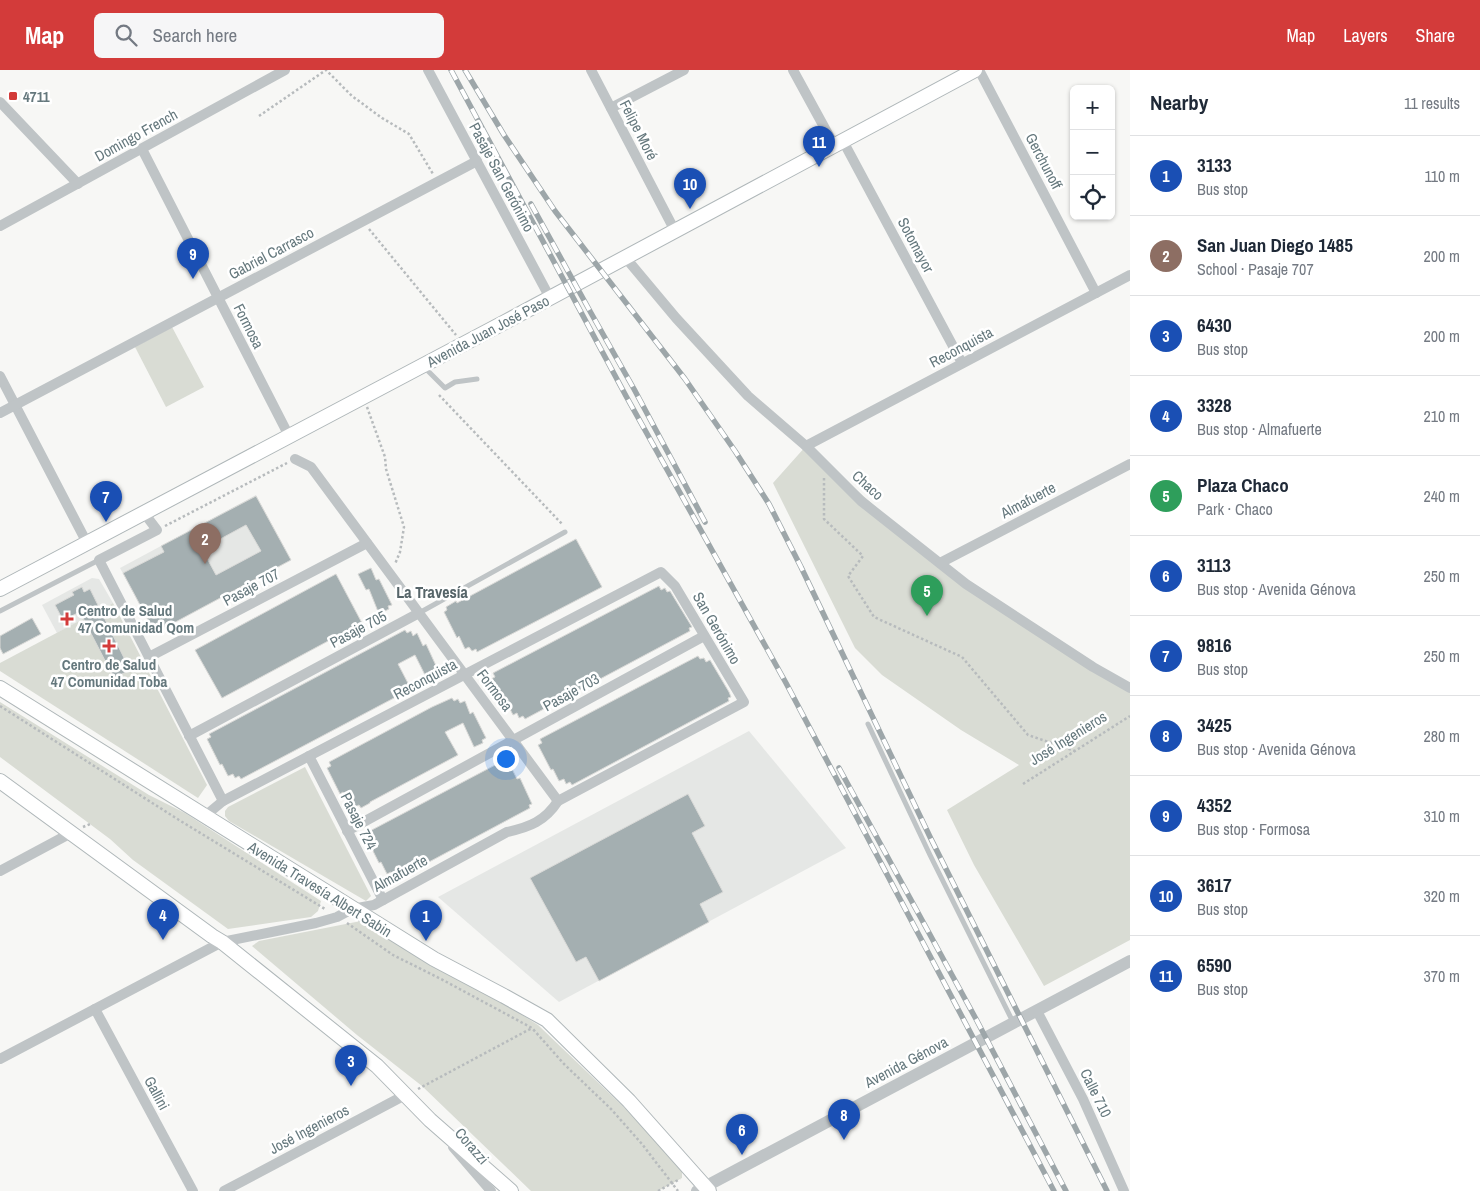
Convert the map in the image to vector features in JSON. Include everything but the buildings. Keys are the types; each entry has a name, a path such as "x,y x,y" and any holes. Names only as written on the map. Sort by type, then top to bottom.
{"main road":[{"name":"Avenida Juan José Paso","path":"0,589 550,298 975,70"},
{"name":"Avenida Travesía Albert Sabin","path":"0,688 434,959 547,1020 629,1101 704,1190"},
{"path":"0,781 222,942 377,1066 407,1094 430,1120 510,1191"}],"street":[{"name":"Domingo French","path":"0,226 286,70"},
{"name":"Pasaje San Gerónimo","path":"428,70 550,298"},
{"name":"Felipe Moré","path":"591,70 675,231"},
{"path":"611,108 684,70"},
{"name":"Sotomayor","path":"793,70 838,143 962,363"},
{"name":"Gerchunoff","path":"979,70 1096,292"},
{"path":"0,102 78,184"},
{"name":"Formosa","path":"142,149 290,436"},
{"name":"Gabriel Carrasco","path":"0,413 477,161"},
{"name":"Chaco","path":"625,258 676,318 748,396 806,446 861,501 966,584 1092,667 1130,688"},
{"name":"Reconquista","path":"806,446 1130,275"},
{"path":"0,376 87,543"},
{"name":"Formosa","path":"294,459 311,467 558,801"},
{"name":"Almafuerte","path":"940,563 1130,464"},
{"path":"144,513 158,530 99,560 223,801"},
{"name":"Pasaje 707","path":"149,657 367,543"},
{"name":"Reconquista","path":"205,816 223,801 661,572"},
{"name":"San Gerónimo","path":"661,572 675,586 744,702"},
{"name":"Pasaje 705","path":"189,736 419,613"},
{"name":"Pasaje 703","path":"347,831 704,636"},
{"name":"Almafuerte","path":"0,1059 222,942 316,923 337,917 352,909 366,907 383,900 507,832 523,829 537,823 551,812 558,801 744,702"},
{"name":"Pasaje 724","path":"309,756 383,900"},
{"path":"0,871 71,833"},
{"name":"Avenida Génova","path":"704,1190 1130,961"},
{"name":"Gallini","path":"95,1009 193,1191"},
{"name":"Calle 710","path":"1036,1011 1083,1099 1124,1191"},
{"name":"José Ingenieros","path":"224,1191 407,1094"},
{"name":"Corazzi","path":"430,1120 491,1191"}],"lane":[{"path":"422,366 444,388 455,382 477,379"},
{"name":"Pasaje 705","path":"419,613 565,532"},
{"path":"0,611 99,560"},
{"path":"868,724 930,855 1014,1023"}],"path":[{"path":"259,116 326,70 352,96 409,134 437,182"},
{"path":"362,221 463,344"},
{"path":"444,388 438,394 563,525 565,532"},
{"path":"364,396 385,457 386,469 404,527 400,552 390,574"},
{"path":"158,530 294,459"},
{"path":"824,464 824,519 863,556 848,576 874,617 962,657 1028,735 1075,751"},
{"path":"0,706 179,820 320,906"},
{"name":"José Ingenieros","path":"1023,784 1130,716"},
{"path":"347,924 393,955 442,979 532,1028 564,1064 611,1109 642,1144 678,1191"},
{"path":"407,1094 547,1020"},
{"path":"658,1191 682,1178"}],"shaded area":[{"path":"172,327 204,387 166,407 135,347"},
{"path":"806,446 940,563 1130,688 1130,940 1044,986 974,865 947,810 1019,765 961,730 882,675 855,648 773,483"},
{"path":"256,495 291,560 155,633 120,568"},
{"name":"Centro de Salud 47 Comunidad Qom","path":"92,578 99,579 113,603 57,633 42,605"},
{"path":"113,603 207,785 198,798 0,671 0,663"},
{"path":"0,702 149,795 185,813 321,901 318,911 311,917 228,929 133,860 110,839 0,757"},
{"path":"749,731 846,848 559,1002 438,897"},
{"path":"305,767 371,896 366,901 229,821 225,816 225,811 228,807"},
{"path":"361,921 497,999 538,1025 632,1115 682,1167 682,1178 658,1191 531,1191 422,1086 357,1035 252,946 259,941"}],"railway":[{"path":"451,70 626,396 786,683 1054,1191"},
{"path":"465,70 504,135 555,211 685,379 769,504 931,839 1107,1191"},
{"path":"531,204 634,389 705,522"},
{"path":"839,768 976,1019 1066,1191"}],"place":[{"name":"4711","path":"13,96"},
{"name":"6590","path":"819,167"},
{"name":"3617","path":"690,209"},
{"name":"4352","path":"193,279"},
{"name":"9816","path":"106,522"},
{"name":"San Juan Diego 1485","path":"205,564"},
{"name":"Plaza Chaco","path":"927,616"},
{"name":"Centro de Salud 47 Comunidad Qom","path":"67,619"},
{"name":"Centro de Salud 47 Comunidad Toba","path":"109,646"},
{"name":"3328","path":"163,940"},
{"name":"3133","path":"426,941"},
{"name":"6430","path":"351,1086"},
{"name":"3425","path":"844,1140"},
{"name":"3113","path":"742,1155"}],"district":[{"name":"La Travesía","path":"432,592"}]}
